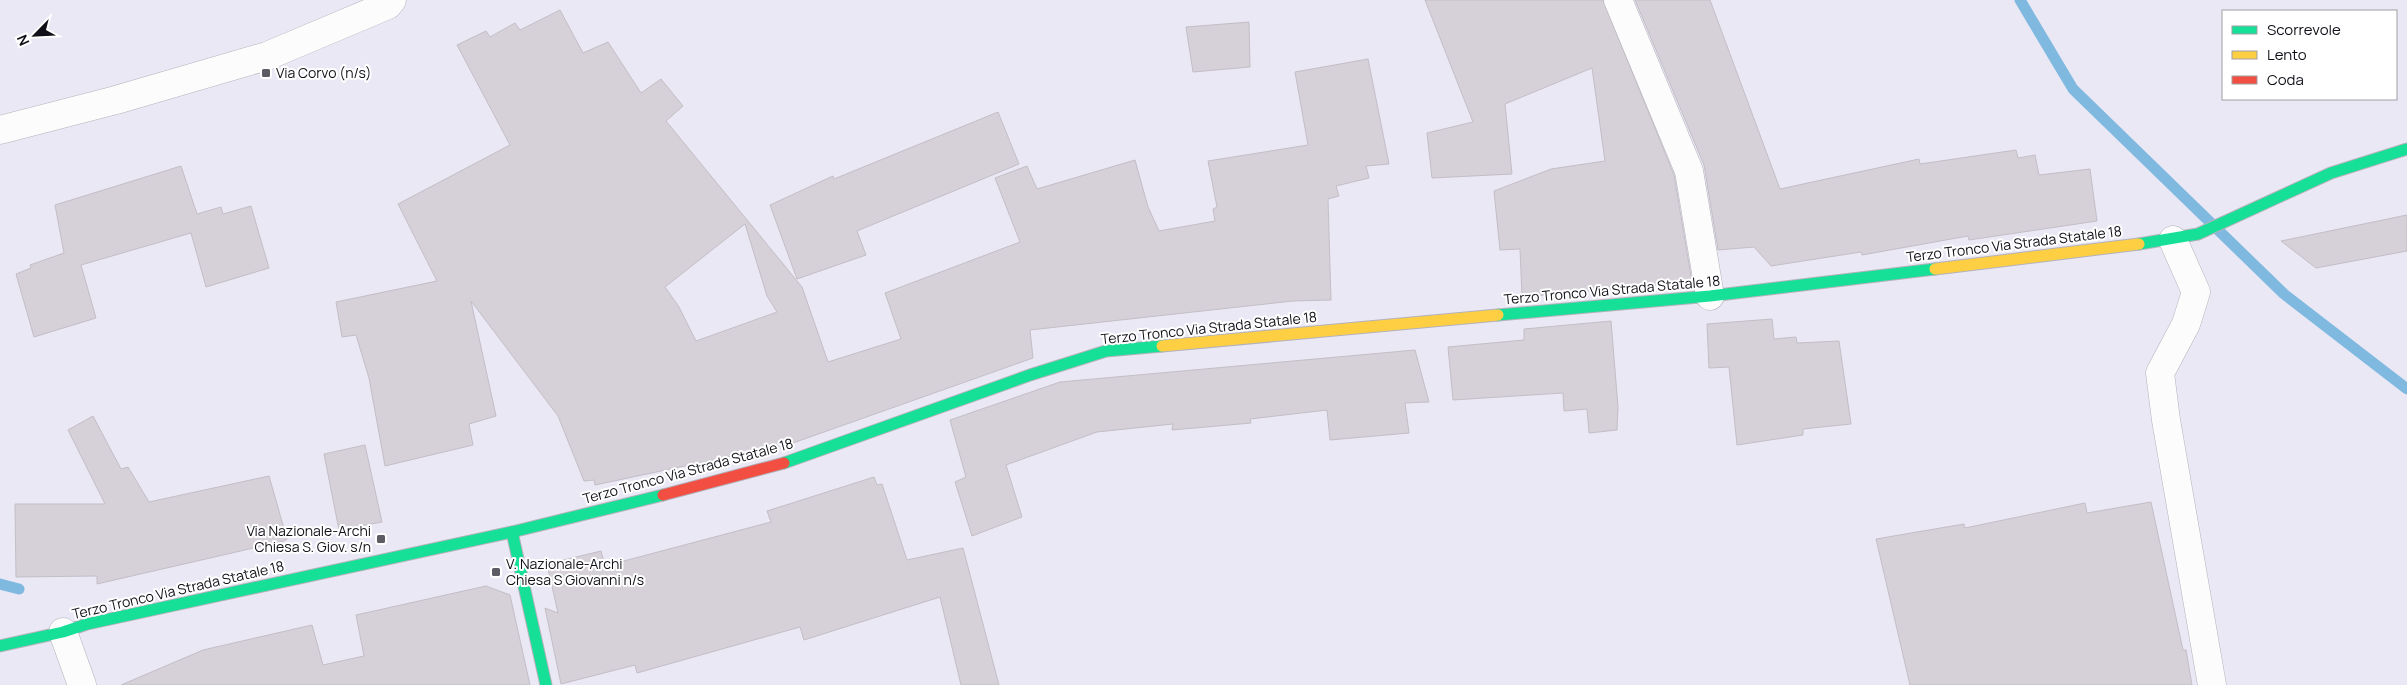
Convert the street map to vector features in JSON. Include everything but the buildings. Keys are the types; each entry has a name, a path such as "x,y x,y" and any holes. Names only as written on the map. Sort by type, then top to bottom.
{"main road":[{"name":"Terzo Tronco Via Strada Statale 18","path":"0,646 64,632 87,624 512,532 771,468 1030,375 1106,351 1710,296 2185,237 2331,173 2407,149"},
{"path":"512,532 546,685"}],"street":[{"path":"1618,0 1689,171 1710,296"},
{"path":"0,130 116,100 267,56 388,2"},
{"path":"2185,237 2196,292 2186,324 2160,373 2166,420 2212,685"},
{"path":"64,632 82,685"}],"waterway":[{"path":"2020,0 2073,89 2284,294 2407,389"},
{"path":"0,584 19,589"}],"traffic: fast":[{"path":"2139,244 2198,234 2331,173 2407,149"},
{"path":"1498,315 1710,296 1935,269"},
{"path":"784,463 1030,375 1106,351 1162,346"},
{"path":"0,646 63,632 87,624 512,532 663,495"},
{"path":"512,532 546,685"}],"traffic: slow":[{"path":"1935,269 2139,244"},
{"path":"1162,346 1498,315"}],"traffic: jam":[{"path":"663,495 784,463"}],"place":[{"name":"Via Corvo (n/s)","path":"266,73"},
{"name":"Via Nazionale-Archi Chiesa S. Giov. s/n","path":"381,539"},
{"name":"V. Nazionale-Archi Chiesa S Giovanni n/s","path":"496,572"}]}
